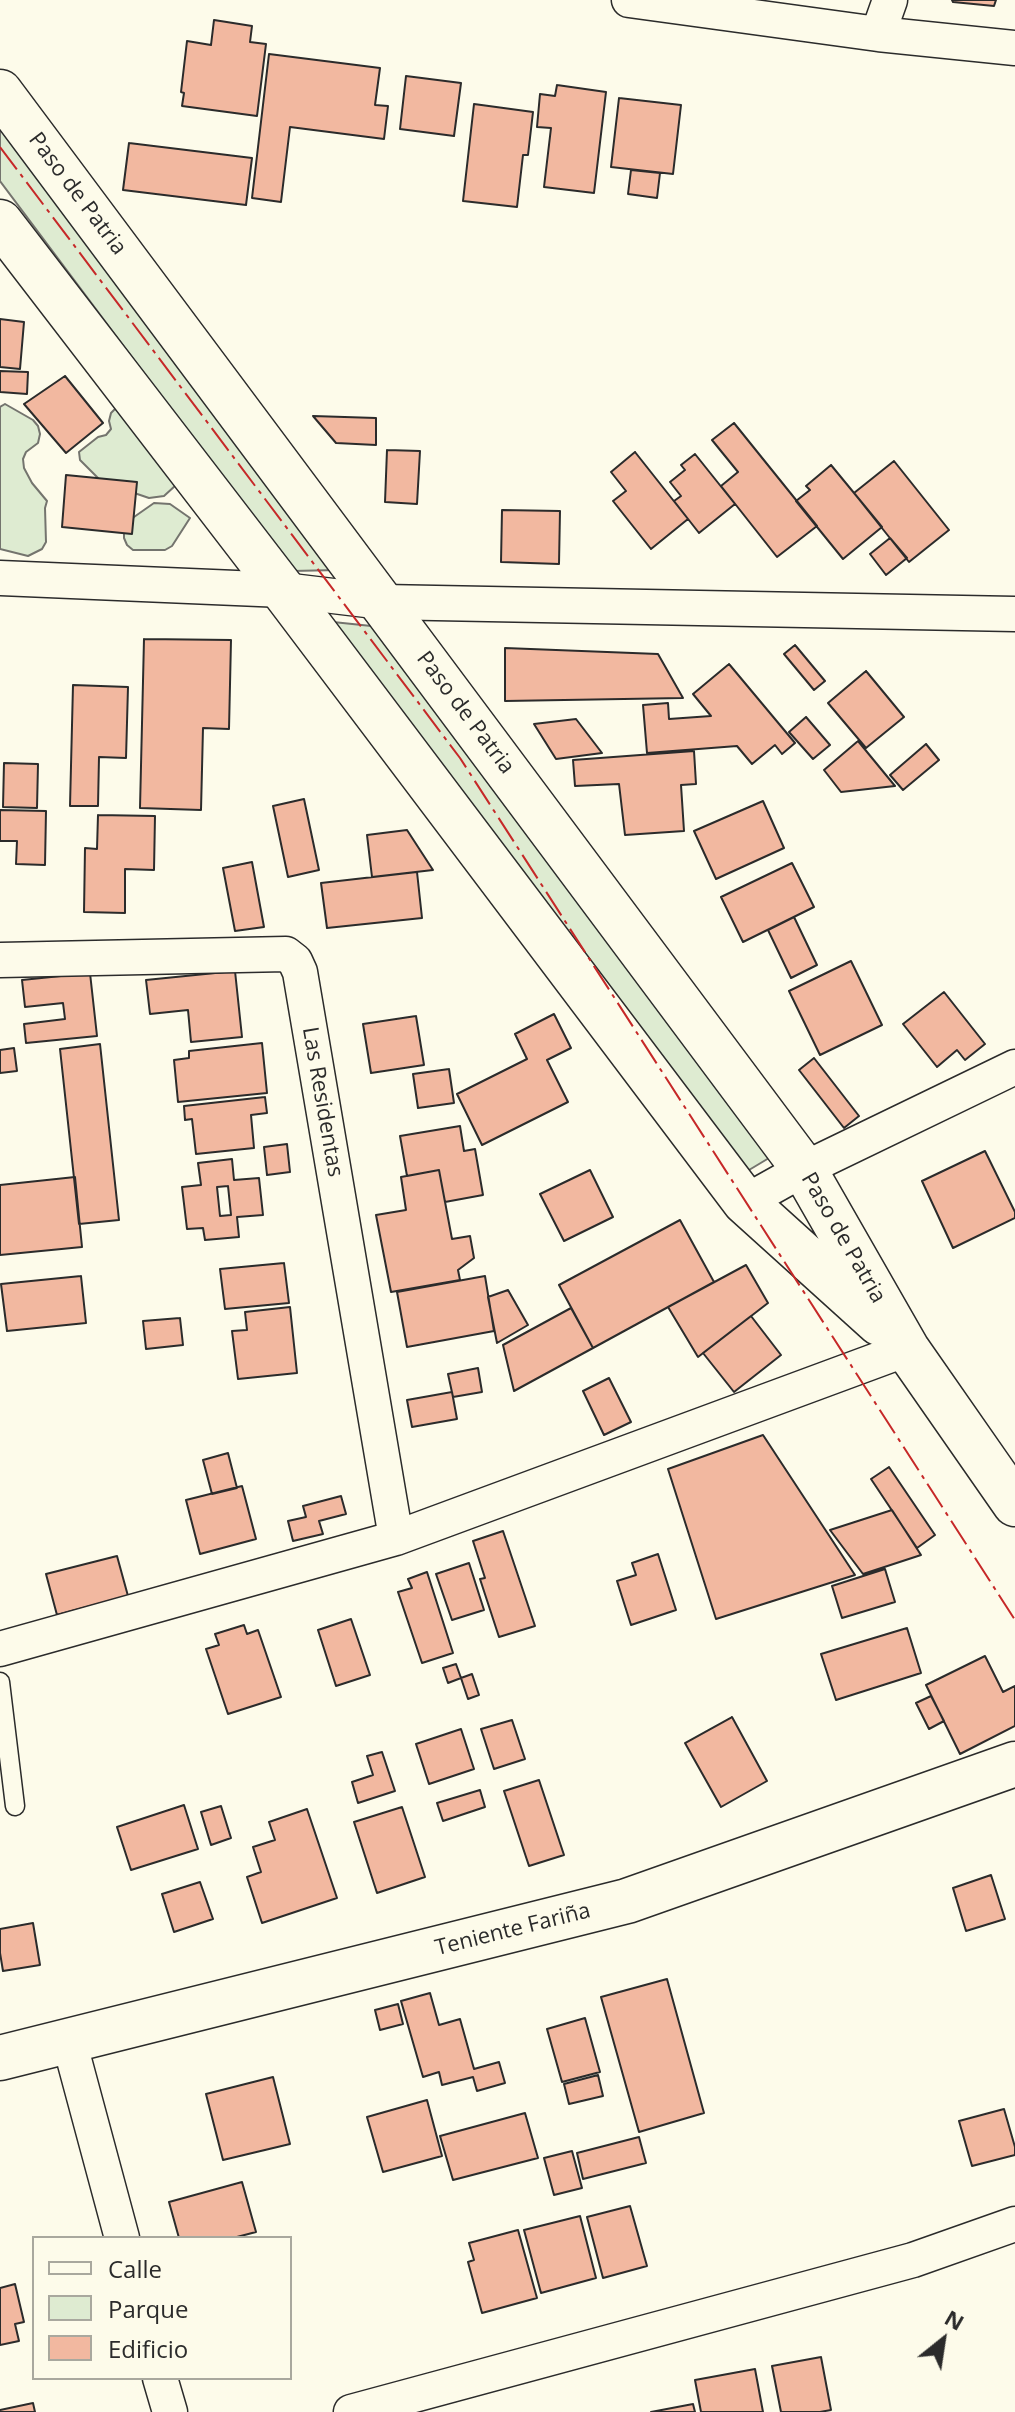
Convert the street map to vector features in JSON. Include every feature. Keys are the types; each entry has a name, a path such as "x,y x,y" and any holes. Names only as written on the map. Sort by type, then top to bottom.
{"street":[{"path":"629,0 878,34 1015,48"},
{"path":"878,34 890,0"},
{"name":"Paso de Patria","path":"0,92 804,1169 907,1349 1015,1504"},
{"name":"Paso de Patria","path":"3,230 283,590 745,1202 907,1349"},
{"path":"0,578 283,590 383,602 1015,614"},
{"name":"Las Residentas","path":"0,960 286,954 295,961 300,972 396,1538"},
{"path":"745,1202 804,1169 1015,1067"},
{"path":"0,1649 396,1538 907,1349"},
{"name":"Teniente Fariña","path":"0,2058 627,1901 1015,1764"},
{"path":"69,2041 121,2236"},
{"path":"351,2412 913,2260 1015,2224"},
{"path":"161,2380 170,2412"}],"lane":[{"path":"0,1682 15,1806"}],"green space":[{"path":"0,114 338,570 292,571 0,181"},
{"path":"5,404 33,420 40,434 38,443 26,452 23,459 32,483 47,501 46,542 42,549 28,556 0,549 0,407"},
{"path":"117,407 176,485 164,496 149,498 102,482 80,460 79,452 111,429 111,413"},
{"path":"154,503 170,504 190,518 172,546 165,550 133,550 127,545 124,530 134,517"},
{"path":"333,622 381,627 774,1155 744,1173"}],"building":[{"path":"952,0 996,0 994,6"},
{"path":"214,20 252,26 250,42 266,44 257,116 182,106 187,41 211,45"},
{"path":"269,54 380,68 375,105 388,106 384,139 290,127 281,202 252,198"},
{"path":"406,76 461,83 454,136 400,129"},
{"path":"557,85 606,92 594,193 544,187 551,128 537,127 540,94 555,96"},
{"path":"619,98 681,105 673,174 611,167"},
{"path":"474,104 533,112 528,155 523,155 517,207 463,201"},
{"path":"129,143 252,158 246,205 123,190"},
{"path":"631,170 660,173 657,198 628,194"},
{"path":"0,319 24,322 20,369 0,367"},
{"path":"0,371 28,372 27,394 0,392"},
{"path":"65,376 103,423 66,453 24,404"},
{"path":"313,416 376,418 376,445 336,443"},
{"path":"734,423 817,526 777,557 721,486 738,472 712,440"},
{"path":"387,450 420,451 417,504 385,502"},
{"path":"635,452 688,519 651,549 613,501 626,491 611,472"},
{"path":"695,454 735,504 699,533 674,501 681,496 670,482 685,470 681,465"},
{"path":"894,461 949,530 909,562 854,493"},
{"path":"831,465 882,527 843,559 796,501 810,490 806,486"},
{"path":"66,475 137,482 132,534 62,527"},
{"path":"502,510 560,511 559,564 501,562"},
{"path":"890,538 907,558 886,575 870,554"},
{"path":"144,639 231,640 229,729 203,728 201,810 140,808"},
{"path":"795,645 825,681 814,690 784,654"},
{"path":"505,648 658,654 683,698 505,701"},
{"path":"729,664 795,743 782,754 775,745 752,764 737,746 647,753 643,705 668,703 669,719 711,716 693,694"},
{"path":"866,671 904,717 866,748 828,703"},
{"path":"73,685 128,687 126,758 99,757 98,806 70,806"},
{"path":"806,717 830,745 813,759 789,732"},
{"path":"576,719 602,753 556,759 534,724"},
{"path":"858,741 895,786 841,792 824,770"},
{"path":"926,744 939,760 903,790 890,775"},
{"path":"694,751 696,784 681,785 684,831 625,835 619,784 575,786 573,760"},
{"path":"4,763 38,764 37,808 3,807"},
{"path":"304,799 319,870 288,877 273,806"},
{"path":"763,801 784,848 716,879 694,831"},
{"path":"0,810 46,811 45,865 16,864 17,841 0,841"},
{"path":"98,815 155,816 154,870 125,869 125,913 84,912 85,848 97,849"},
{"path":"407,830 433,870 372,877 367,835"},
{"path":"252,862 264,927 235,931 223,868"},
{"path":"792,863 814,907 743,942 721,897"},
{"path":"417,872 422,918 327,928 321,883"},
{"path":"794,917 817,965 791,978 768,930"},
{"path":"851,961 882,1025 820,1055 789,991"},
{"path":"235,971 242,1037 191,1042 188,1010 150,1014 146,980"},
{"path":"90,973 97,1036 26,1043 24,1024 65,1019 63,1003 25,1007 22,980"},
{"path":"944,992 985,1044 965,1060 957,1050 937,1067 903,1024"},
{"path":"554,1014 571,1048 547,1060 568,1102 482,1145 457,1094 527,1059 515,1034"},
{"path":"416,1016 424,1065 371,1073 363,1024"},
{"path":"262,1043 267,1093 178,1102 174,1060 189,1058 189,1051"},
{"path":"100,1044 119,1220 79,1224 60,1049"},
{"path":"14,1048 17,1071 0,1073 0,1050"},
{"path":"814,1058 859,1116 844,1128 799,1070"},
{"path":"449,1069 454,1103 418,1108 413,1074"},
{"path":"265,1097 267,1113 251,1115 254,1148 196,1154 192,1119 185,1120 184,1106"},
{"path":"460,1126 464,1151 475,1149 483,1195 445,1202 439,1170 407,1176 400,1136"},
{"path":"287,1144 290,1172 267,1175 264,1147"},
{"path":"985,1151 1015,1212 1015,1218 953,1248 922,1181"},
{"path":"232,1159 234,1180 259,1178 263,1215 237,1217 239,1237 205,1240 203,1228 187,1229 182,1187 201,1185 198,1163","holes":["228,1186 231,1215 220,1216 217,1187"]},
{"path":"439,1170 452,1239 470,1236 474,1258 458,1270 460,1280 391,1292 376,1215 406,1210 401,1177"},
{"path":"590,1170 613,1217 564,1241 540,1194"},
{"path":"75,1177 82,1247 0,1255 0,1185"},
{"path":"680,1220 714,1282 593,1348 559,1285"},
{"path":"284,1263 289,1303 225,1309 220,1269"},
{"path":"746,1265 768,1303 698,1357 668,1307"},
{"path":"81,1276 86,1323 7,1331 1,1284"},
{"path":"485,1276 494,1331 407,1347 397,1292"},
{"path":"508,1290 528,1325 497,1343 488,1297"},
{"path":"290,1307 297,1373 238,1379 232,1331 247,1330 245,1312"},
{"path":"571,1308 593,1348 514,1391 503,1345"},
{"path":"751,1316 781,1355 734,1392 703,1353"},
{"path":"180,1318 183,1345 146,1349 143,1321"},
{"path":"478,1368 482,1392 453,1397 448,1374"},
{"path":"609,1378 631,1422 604,1435 583,1391"},
{"path":"452,1392 457,1419 412,1427 407,1400"},
{"path":"763,1435 855,1575 716,1619 668,1469"},
{"path":"228,1453 237,1488 212,1494 203,1460"},
{"path":"889,1467 935,1535 917,1548 871,1479"},
{"path":"242,1486 256,1539 200,1554 186,1500"},
{"path":"341,1496 346,1514 319,1521 323,1534 293,1541 288,1521 306,1517 303,1506"},
{"path":"892,1510 921,1555 863,1574 830,1530"},
{"path":"503,1531 535,1626 499,1637 480,1579 485,1578 473,1541"},
{"path":"658,1554 676,1610 631,1625 617,1581 636,1575 632,1563"},
{"path":"117,1556 128,1596 57,1615 46,1574"},
{"path":"469,1563 484,1610 452,1620 436,1574"},
{"path":"885,1569 895,1602 842,1618 832,1586"},
{"path":"427,1572 453,1653 422,1663 398,1592 412,1588 408,1579"},
{"path":"351,1619 370,1675 336,1686 318,1630"},
{"path":"244,1625 247,1634 258,1630 281,1697 228,1714 206,1649 219,1645 215,1634"},
{"path":"907,1628 921,1673 836,1700 821,1654"},
{"path":"985,1656 1003,1692 1015,1686 1015,1726 960,1754 926,1685"},
{"path":"456,1664 461,1678 448,1683 443,1668"},
{"path":"472,1674 479,1695 468,1699 461,1678"},
{"path":"931,1696 944,1721 929,1729 916,1703"},
{"path":"732,1717 767,1781 721,1807 685,1743"},
{"path":"512,1720 525,1759 494,1769 481,1729"},
{"path":"461,1729 474,1769 429,1784 416,1744"},
{"path":"382,1752 395,1791 358,1803 352,1782 373,1775 367,1756"},
{"path":"539,1780 564,1855 529,1866 504,1791"},
{"path":"480,1790 485,1807 443,1821 437,1803"},
{"path":"184,1805 198,1849 131,1870 117,1827"},
{"path":"221,1806 231,1838 211,1845 201,1812"},
{"path":"402,1807 425,1877 377,1893 354,1822"},
{"path":"307,1809 337,1898 262,1923 247,1877 261,1872 253,1847 275,1840 269,1822"},
{"path":"991,1875 1005,1919 966,1931 953,1888"},
{"path":"200,1882 213,1919 174,1932 162,1894"},
{"path":"33,1923 40,1965 3,1971 0,1929"},
{"path":"667,1979 704,2113 639,2132 601,1997"},
{"path":"430,1993 439,2025 460,2019 474,2069 499,2062 505,2083 477,2091 473,2077 442,2085 439,2072 423,2077 401,2001"},
{"path":"398,2004 403,2024 380,2030 375,2010"},
{"path":"585,2018 600,2072 562,2082 547,2029"},
{"path":"598,2075 603,2096 569,2104 564,2084"},
{"path":"273,2077 290,2144 223,2160 206,2094"},
{"path":"427,2100 442,2156 383,2172 367,2117"},
{"path":"1004,2109 1015,2155 972,2166 959,2121"},
{"path":"525,2113 538,2158 453,2180 440,2136"},
{"path":"639,2137 646,2163 583,2179 577,2153"},
{"path":"572,2151 582,2188 554,2195 544,2158"},
{"path":"242,2182 256,2232 241,2236 178,2236 169,2202"},
{"path":"630,2206 647,2266 603,2278 587,2217"},
{"path":"580,2216 596,2278 541,2293 524,2230"},
{"path":"518,2230 537,2298 482,2313 468,2262 474,2260 469,2243"},
{"path":"15,2284 24,2322 15,2324 19,2341 0,2345 0,2288"},
{"path":"821,2357 831,2410 781,2412 772,2366"},
{"path":"755,2369 763,2412 701,2412 695,2380"},
{"path":"33,2403 35,2412 0,2412 0,2410"},
{"path":"693,2404 695,2412 651,2412"}],"power":[{"path":"0,147 460,758 1015,1620"}]}
